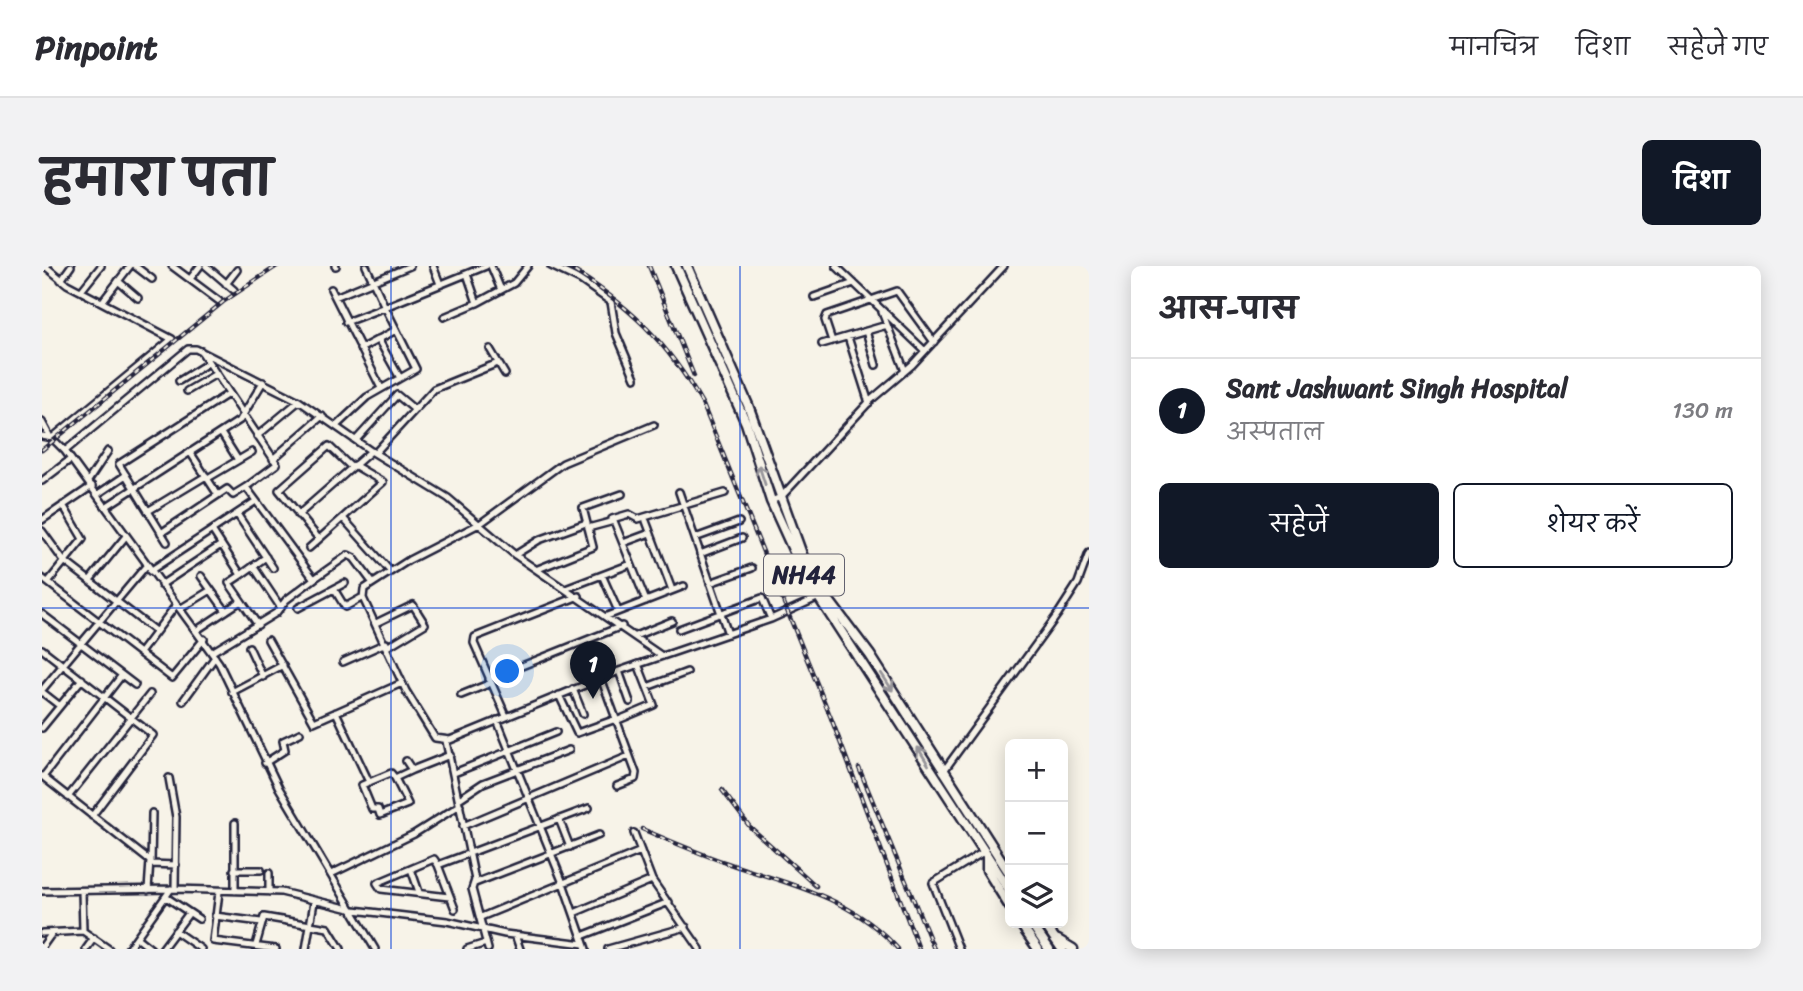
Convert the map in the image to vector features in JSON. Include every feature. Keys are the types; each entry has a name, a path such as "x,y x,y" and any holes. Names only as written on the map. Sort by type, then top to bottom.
{"highway":[{"name":"NH44","path":"676,266 746,423 771,501 817,598 866,666 1005,883"},
{"name":"NH44","path":"687,266 748,405 803,557 818,586 870,656 1005,866"},
{"path":"986,853 987,870 1005,899"},
{"path":"1023,928 1038,949"},
{"path":"1034,928 1049,949"},
{"path":"1047,928 1062,949"},
{"path":"1055,939 1073,949"}],"street":[{"path":"42,436 51,437 172,339 61,280 45,266"},
{"path":"52,273 58,266"},
{"path":"61,280 71,266"},
{"path":"81,291 101,266"},
{"path":"102,302 133,266 152,279"},
{"path":"190,279 200,266"},
{"path":"206,266 234,290"},
{"path":"336,426 382,388 416,369 366,266"},
{"path":"335,297 395,269 410,266"},
{"path":"433,266 440,285"},
{"path":"346,322 489,266 501,290"},
{"path":"444,317 514,283 528,266"},
{"path":"551,266 580,280 611,302 616,333 635,378"},
{"path":"836,266 925,351"},
{"path":"771,501 780,497 869,402 934,342 1004,266"},
{"path":"175,267 219,301"},
{"path":"226,284 237,270"},
{"path":"467,274 477,303"},
{"path":"118,281 138,298"},
{"path":"814,297 854,283"},
{"path":"331,289 382,388"},
{"path":"832,341 825,316 899,292 934,342"},
{"path":"880,308 905,371"},
{"path":"822,344 887,325"},
{"path":"360,349 396,330"},
{"path":"866,331 876,365"},
{"path":"848,337 869,402"},
{"path":"378,340 400,378"},
{"path":"65,451 188,349 201,351 299,401 373,452 449,498 515,555 568,588 662,656"},
{"path":"490,349 505,374"},
{"path":"161,533 227,489 233,495 276,466 201,351"},
{"path":"179,381 208,363"},
{"path":"298,515 353,466 373,452 438,387 498,363"},
{"path":"187,391 216,374"},
{"path":"107,506 243,417 263,382"},
{"path":"167,542 125,475 120,462 228,394"},
{"path":"356,440 397,395 415,410"},
{"path":"257,436 299,401"},
{"path":"273,459 322,416"},
{"path":"42,422 51,437 90,483 148,568 214,654 265,763 312,847 354,910 375,949"},
{"path":"654,425 597,446 553,468 481,523 390,571 364,589 363,597 402,683 431,733 439,740 446,741 619,671 771,619 817,598"},
{"path":"221,433 238,460"},
{"path":"309,548 383,482 353,466 329,446 279,493 319,539"},
{"path":"42,520 90,483 108,451"},
{"path":"190,452 218,495"},
{"path":"148,511 252,452"},
{"path":"42,481 71,458"},
{"path":"98,494 125,475"},
{"path":"246,487 313,579"},
{"path":"679,492 728,634"},
{"path":"515,555 539,540 629,514 638,519 725,493"},
{"path":"538,569 593,547 583,508 622,494"},
{"path":"60,706 42,691 117,599 148,568 256,501"},
{"path":"63,505 83,537 65,562 45,580 174,677 204,639"},
{"path":"237,514 273,568"},
{"path":"343,518 390,571"},
{"path":"612,519 646,601"},
{"path":"646,521 673,590"},
{"path":"695,538 739,522"},
{"path":"212,530 241,575"},
{"path":"42,531 65,562 117,599 155,631"},
{"path":"623,543 650,533"},
{"path":"90,580 126,536"},
{"path":"701,554 742,538"},
{"path":"161,585 221,545"},
{"path":"943,772 1058,614 1078,583 1089,553"},
{"path":"183,701 214,654 258,625 313,579 348,555 355,558 372,582"},
{"path":"258,625 229,583 266,557"},
{"path":"568,588 631,564"},
{"path":"253,566 281,608"},
{"path":"710,583 752,568"},
{"path":"603,575 618,611"},
{"path":"201,576 226,611"},
{"path":"298,608 345,583"},
{"path":"607,616 684,586"},
{"path":"334,589 345,607 363,597"},
{"path":"140,653 155,631 178,607 211,590"},
{"path":"506,716 474,643 477,635 579,596"},
{"path":"679,629 762,598 771,619"},
{"path":"197,630 241,601"},
{"path":"344,662 386,645 425,624 413,605 376,623"},
{"path":"42,614 135,685"},
{"path":"635,636 672,621"},
{"path":"461,695 622,626"},
{"path":"268,640 314,722 402,683"},
{"path":"248,647 263,677"},
{"path":"42,649 106,696 153,737 92,816"},
{"path":"559,695 577,733 654,706 638,664"},
{"path":"232,692 283,665"},
{"path":"619,671 630,702"},
{"path":"647,687 687,672"},
{"path":"122,675 43,776 146,857 151,864"},
{"path":"601,678 636,777 617,786"},
{"path":"42,728 82,679"},
{"path":"573,689 583,714"},
{"path":"68,797 150,694"},
{"path":"336,712 369,782"},
{"path":"42,891 173,889 270,892 354,910 585,946 563,883 497,720"},
{"path":"454,773 556,732"},
{"path":"265,763 285,750 283,741 300,733"},
{"path":"446,741 470,853 475,883 472,890 487,946 467,949"},
{"path":"331,874 414,834 459,802 475,787 569,750"},
{"path":"395,779 450,755"},
{"path":"463,826 629,755"},
{"path":"406,761 412,770"},
{"path":"391,773 395,779 408,804 380,815 378,809 372,809 362,785 391,773"},
{"path":"128,949 173,889 176,817 169,778"},
{"path":"438,864 589,808"},
{"path":"148,890 152,813"},
{"path":"559,819 570,847"},
{"path":"235,823 235,891"},
{"path":"634,833 652,880 701,949"},
{"path":"475,883 599,835"},
{"path":"481,917 641,851"},
{"path":"958,949 933,883 986,853"},
{"path":"449,897 381,889 377,885 381,880 434,859 455,909"},
{"path":"151,864 176,864"},
{"path":"411,869 419,892"},
{"path":"234,870 261,870"},
{"path":"269,873 270,892"},
{"path":"574,912 652,880"},
{"path":"82,891 83,931"},
{"path":"219,891 213,941 276,949"},
{"path":"166,897 199,919"},
{"path":"306,949 314,902"},
{"path":"582,936 669,902"},
{"path":"162,949 189,913"},
{"path":"215,916 261,922"},
{"path":"256,945 264,917 330,929 341,949"},
{"path":"608,949 686,927"},
{"path":"42,933 83,931 109,949"},
{"path":"175,931 198,948"},
{"path":"42,947 52,933"},
{"path":"515,935 520,949"},
{"path":"137,938 148,948"},
{"path":"86,949 94,939"},
{"path":"551,940 554,949"}],"railway":[{"path":"42,450 223,302 277,266"},
{"path":"566,266 608,295 644,326 675,362 703,405 831,718 919,949"},
{"path":"649,266 694,376"},
{"path":"859,768 934,949"},
{"path":"722,790 750,827 816,886"},
{"path":"642,829 840,904 880,931 898,949"}],"place":[{"name":"Sant Jashwant Singh Hospital","path":"593,699"}]}
